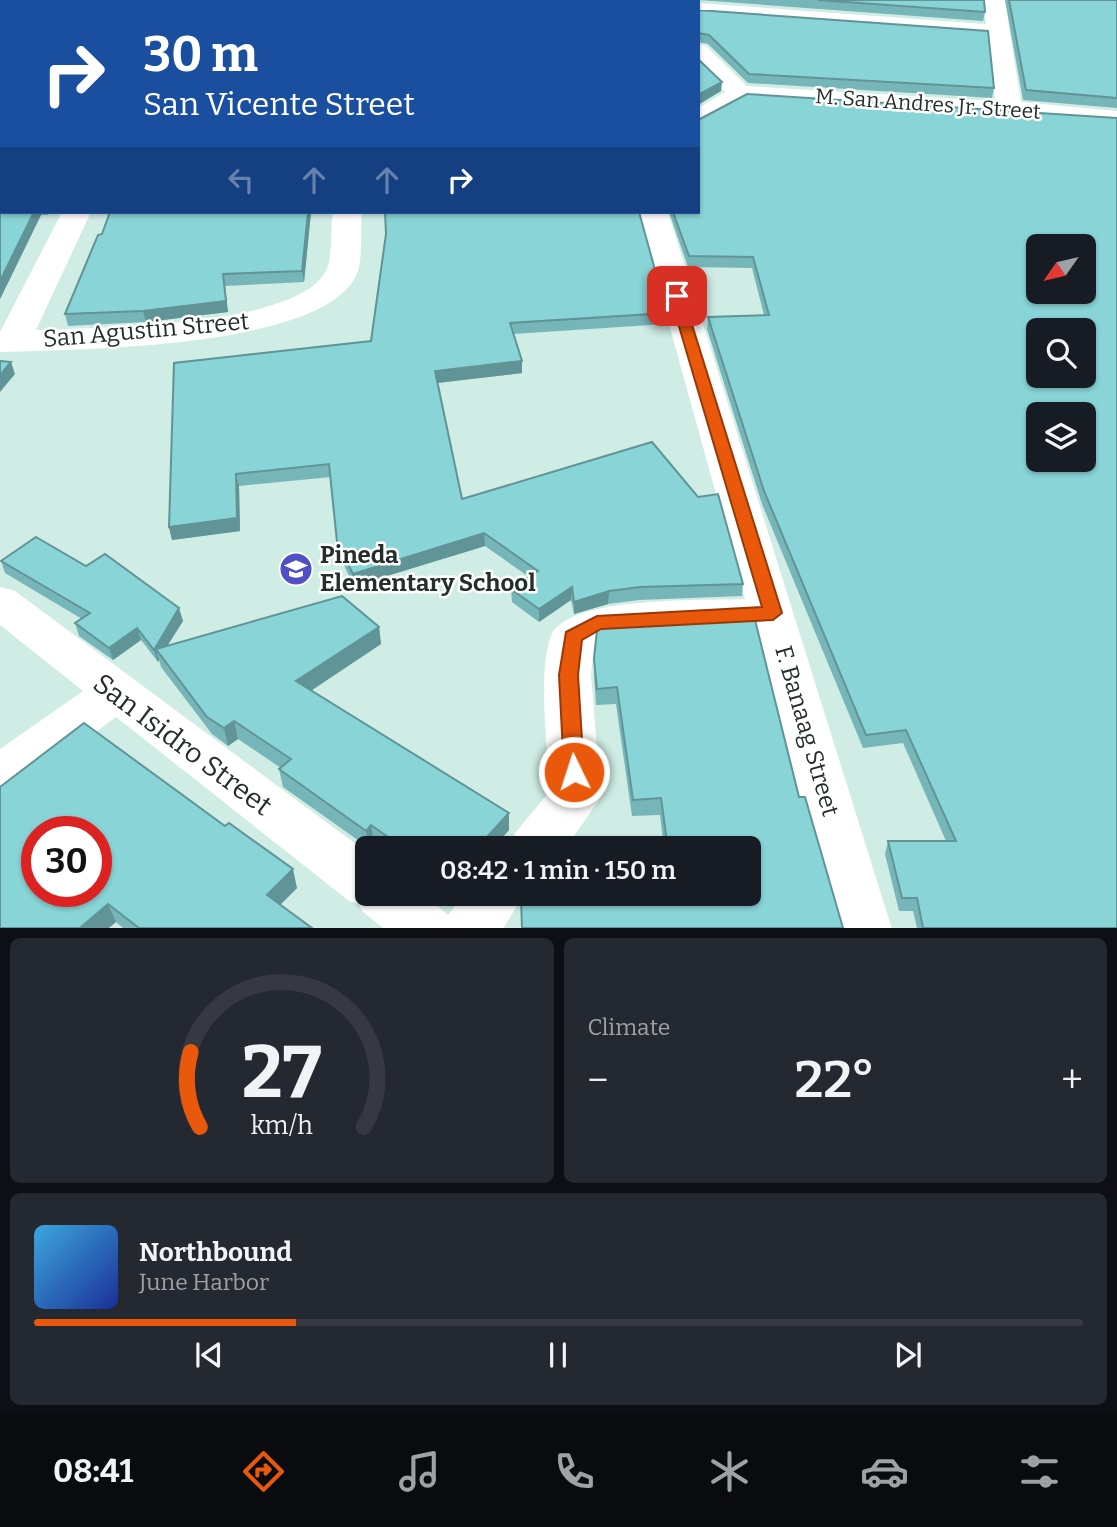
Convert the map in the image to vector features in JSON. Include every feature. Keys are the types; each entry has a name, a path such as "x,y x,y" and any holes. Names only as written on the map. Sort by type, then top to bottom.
{"street":[{"path":"994,0 1009,109"},
{"path":"700,10 999,32"},
{"path":"700,53 740,93 700,119"},
{"name":"M. San Andres Jr. Street","path":"740,93 1117,118"},
{"path":"7,342 75,214"},
{"name":"San Agustin Street","path":"7,342 146,335 255,321 298,309 324,292 342,271 347,214"},
{"name":"F. Banaag Street","path":"654,214 864,928"},
{"name":"San Isidro Street","path":"0,602 355,874"},
{"path":"544,836 576,797 568,675 573,637 597,623 773,613"},
{"path":"0,776 116,693"},
{"path":"397,906 426,928"},
{"path":"471,928 488,906"}],"building":[{"path":"818,0 984,0 985,12"},
{"path":"1009,0 1117,0 1117,98 1026,90"},
{"path":"700,10 988,31 994,88 749,74 709,35 700,33"},
{"path":"700,61 722,82 700,94"},
{"path":"747,94 1117,118 1117,928 923,928 917,898 902,898 888,841 956,841 906,730 866,735 764,491 708,317 769,315 753,257 689,256 674,214 700,214 700,119"},
{"path":"0,214 33,214 0,281"},
{"path":"109,214 308,214 302,271 223,274 226,301 143,311 65,314 98,235 102,234"},
{"path":"385,214 640,214 667,313 510,323 522,361 435,371 462,499 652,442 698,497 718,494 743,584 640,587 609,591 574,602 572,587 539,609 511,589 538,571 484,533 353,574 337,542 329,464 236,474 237,518 169,527 174,363 371,341 386,234"},
{"path":"0,361 11,362 0,375"},
{"path":"36,537 86,566 105,554 179,608 154,650 137,628 109,648 75,623 90,613 1,561"},
{"path":"342,596 379,627 296,681 509,813 488,836 387,836 371,825 366,831 279,769 291,759 234,721 224,728 207,717 156,649"},
{"path":"754,616 799,797 805,797 843,928 522,928 521,906 761,906 761,836 666,836 661,798 633,800 617,687 597,689 594,659 597,630 607,625"},
{"path":"84,723 225,826 229,823 293,869 267,895 312,928 139,928 112,907 112,816 21,816 21,907 104,907 80,928 0,928 0,787"}],"place":[{"name":"Pineda Elementary School","path":"296,569"}],"route":[{"path":"574,772 568,675 573,637 597,623 773,613 677,296"}]}
